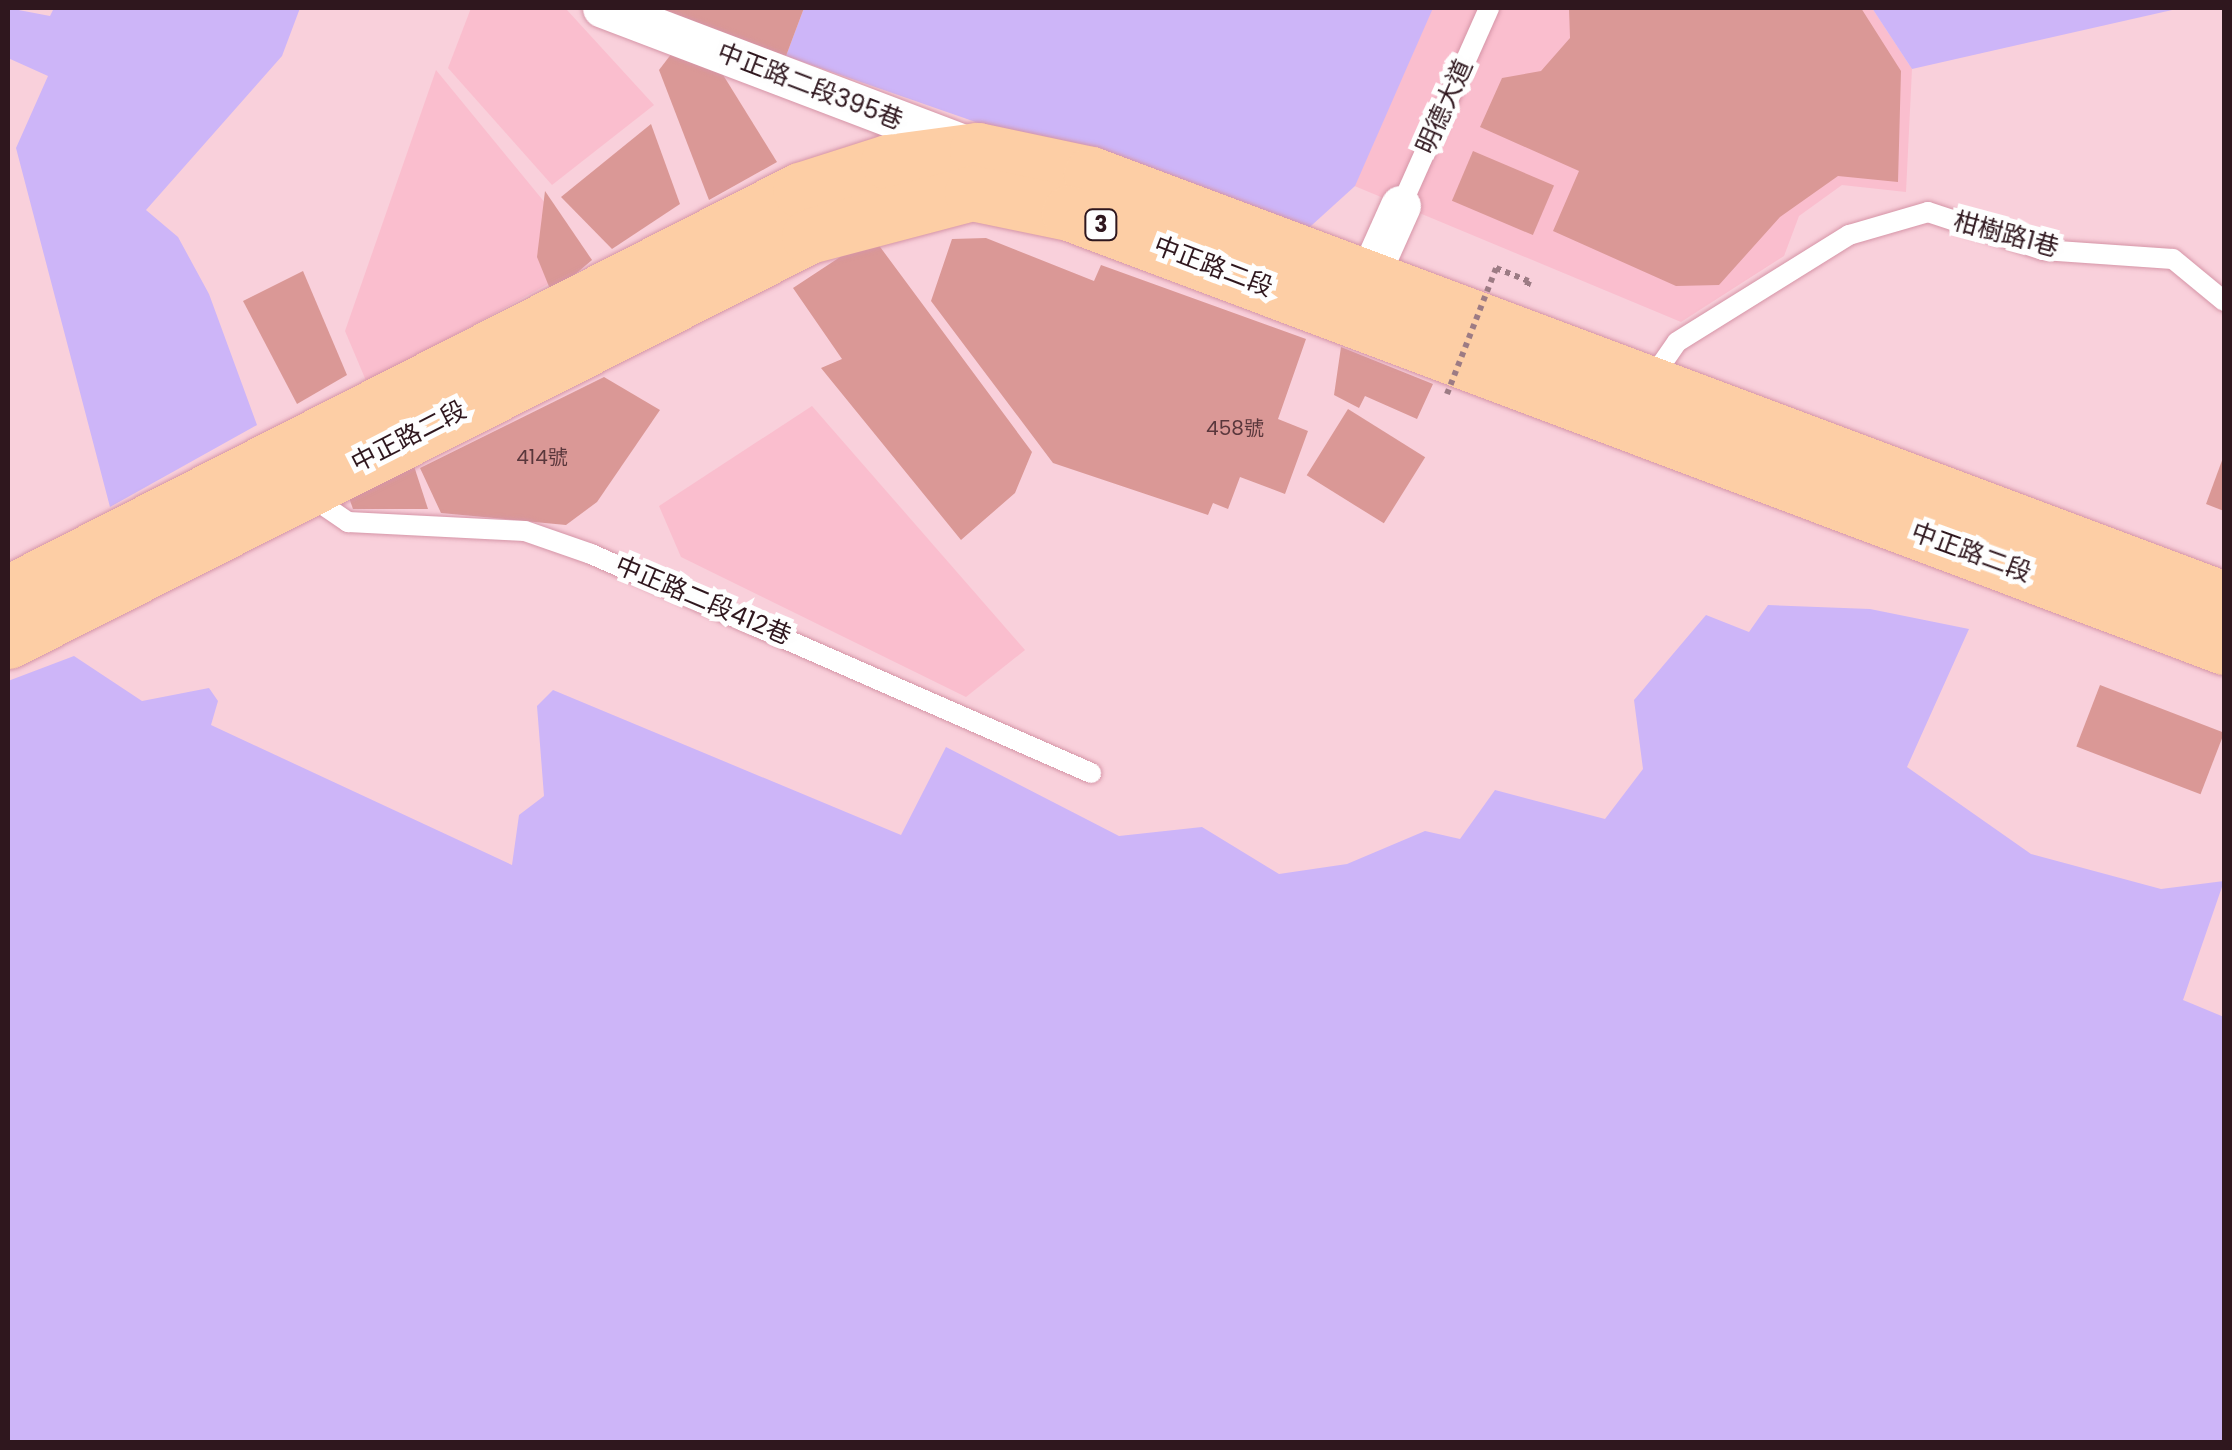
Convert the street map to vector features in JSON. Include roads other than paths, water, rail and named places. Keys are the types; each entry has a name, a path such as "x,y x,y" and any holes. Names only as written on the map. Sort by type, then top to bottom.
{"main road":[{"name":"中正路二段","path":"8,593 800,190 888,162 974,172 1091,174 1360,298 2209,617"},
{"name":"中正路二段","path":"8,641 809,236 974,172"},
{"name":"中正路二段","path":"1360,298 1649,383 2209,617"}],"street":[{"name":"中正路二段395巷","path":"603,8 974,172"},
{"path":"1360,298 1401,206"}],"lane":[{"name":"明德大道","path":"1401,206 1489,8"},
{"name":"柑樹路1巷","path":"1649,383 1676,342 1848,236 1928,212 2042,250 2173,259 2224,301"},
{"name":"中正路二段412巷","path":"302,490 348,522 525,531 558,542 1091,773"}]}
